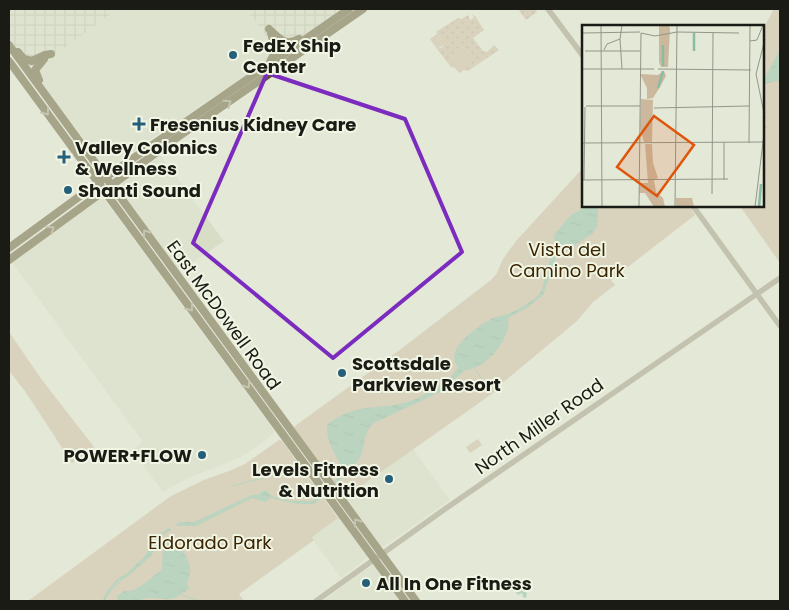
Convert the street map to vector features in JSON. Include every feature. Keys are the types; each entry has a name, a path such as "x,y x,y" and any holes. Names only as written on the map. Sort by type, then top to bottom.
{"main road":[{"path":"9,248 97,183 268,65 288,56 310,35 349,9"},
{"path":"9,260 288,56 363,9"},
{"path":"268,65 276,50 269,29 282,40 290,43 310,35"},
{"path":"9,44 28,61 36,61 45,55 47,56 37,67 35,73 47,90 48,97"},
{"name":"East McDowell Road","path":"9,44 112,185 330,492 378,557 416,601"},
{"name":"East McDowell Road","path":"9,61 97,183 308,461"},
{"name":"East McDowell Road","path":"378,557 405,601"}],"street":[{"path":"548,9 582,55"},
{"path":"694,208 780,326"},
{"name":"North Miller Road","path":"316,601 780,278"}],"highlighted area":[{"path":"267,73 405,119 462,252 333,358 193,243"}],"shaded area":[{"path":"9,9 118,9 32,71 9,38"},
{"path":"118,9 246,9 275,48 273,53 259,68 202,104 178,123 166,129 109,168 104,168 37,75 32,71"},
{"path":"246,9 343,9 280,51 275,48"},
{"path":"160,155 224,241 180,271 119,190 118,186"},
{"path":"100,198 106,201 275,432 239,458 186,479 163,492 132,450 143,442 11,261"},
{"path":"413,449 450,500 384,546 380,546 344,498"},
{"path":"339,517 368,557 341,578 311,537"},
{"path":"374,564 401,601 324,600"}],"green space":[{"path":"518,9 536,9 537,12 526,20"},
{"path":"774,9 780,9 780,263 741,208 764,208 764,27"},
{"path":"472,14 484,30 473,38 483,51 487,52 494,45 499,50 468,71 451,67 437,49 443,47 444,44 436,32 458,18 462,19 468,15 470,20 474,18"},
{"path":"437,34 445,44 437,49 430,39"},
{"path":"462,49 473,64 459,73 448,59"},
{"name":"Vista del Camino Park","path":"582,169 582,208 695,208 692,210 695,215 611,280 615,285 593,302 577,321 495,389 496,391 344,498 294,429 295,426 397,352 491,280 516,241"},
{"path":"9,332 42,380 94,447 72,463 25,391 9,371"},
{"path":"478,439 482,445 470,453 466,447"},
{"name":"Eldorado Park","path":"279,440 282,441 338,518 312,537 314,540 239,594 244,601 28,601 171,496 204,480 245,464"}],"water":[{"path":"780,49 780,81 764,84 765,77"},
{"path":"583,208 598,208 597,226 592,234 556,257 543,295 528,307 508,318 506,335 496,352 481,365 465,370 442,391 374,423 369,428 357,462 352,467 347,467 340,480 324,492 316,503 299,504 271,498 271,496 290,501 313,501 323,489 338,478 343,465 340,464 329,441 327,425 346,413 411,401 438,387 449,379 458,367 454,360 455,353 465,338 494,317 509,314 534,299 540,293 553,252 554,235 571,215"},
{"path":"264,490 271,495 270,499 265,502 252,498 196,526 175,526 179,522 194,522 252,495 258,495"},
{"path":"169,528 171,530 164,534 151,556 127,577 118,581 105,601 103,601 105,594 118,578 125,575 143,558 160,534"},
{"path":"172,541 182,549 189,563 190,573 187,584 189,588 174,598 169,599 117,600 117,596 124,591 132,591 141,586 162,569 163,543"},
{"path":"516,581 519,586 524,585 521,590 527,593 526,598 523,597 522,593 518,595 516,593 518,588 513,585"}],"waterway":[{"path":"474,368 490,390"},
{"path":"277,475 298,471 318,497"},
{"path":"231,486 272,476"},
{"path":"115,587 123,579"},
{"path":"181,595 200,601"}],"place":[{"name":"FedEx Ship Center","path":"233,55"},
{"name":"Fresenius Kidney Care","path":"139,124"},
{"name":"Valley Colonics & Wellness","path":"64,157"},
{"name":"Shanti Sound","path":"68,190"},
{"name":"Scottsdale Parkview Resort","path":"342,373"},
{"name":"POWER+FLOW","path":"202,455"},
{"name":"Levels Fitness & Nutrition","path":"389,479"},
{"name":"All In One Fitness","path":"366,583"}]}
